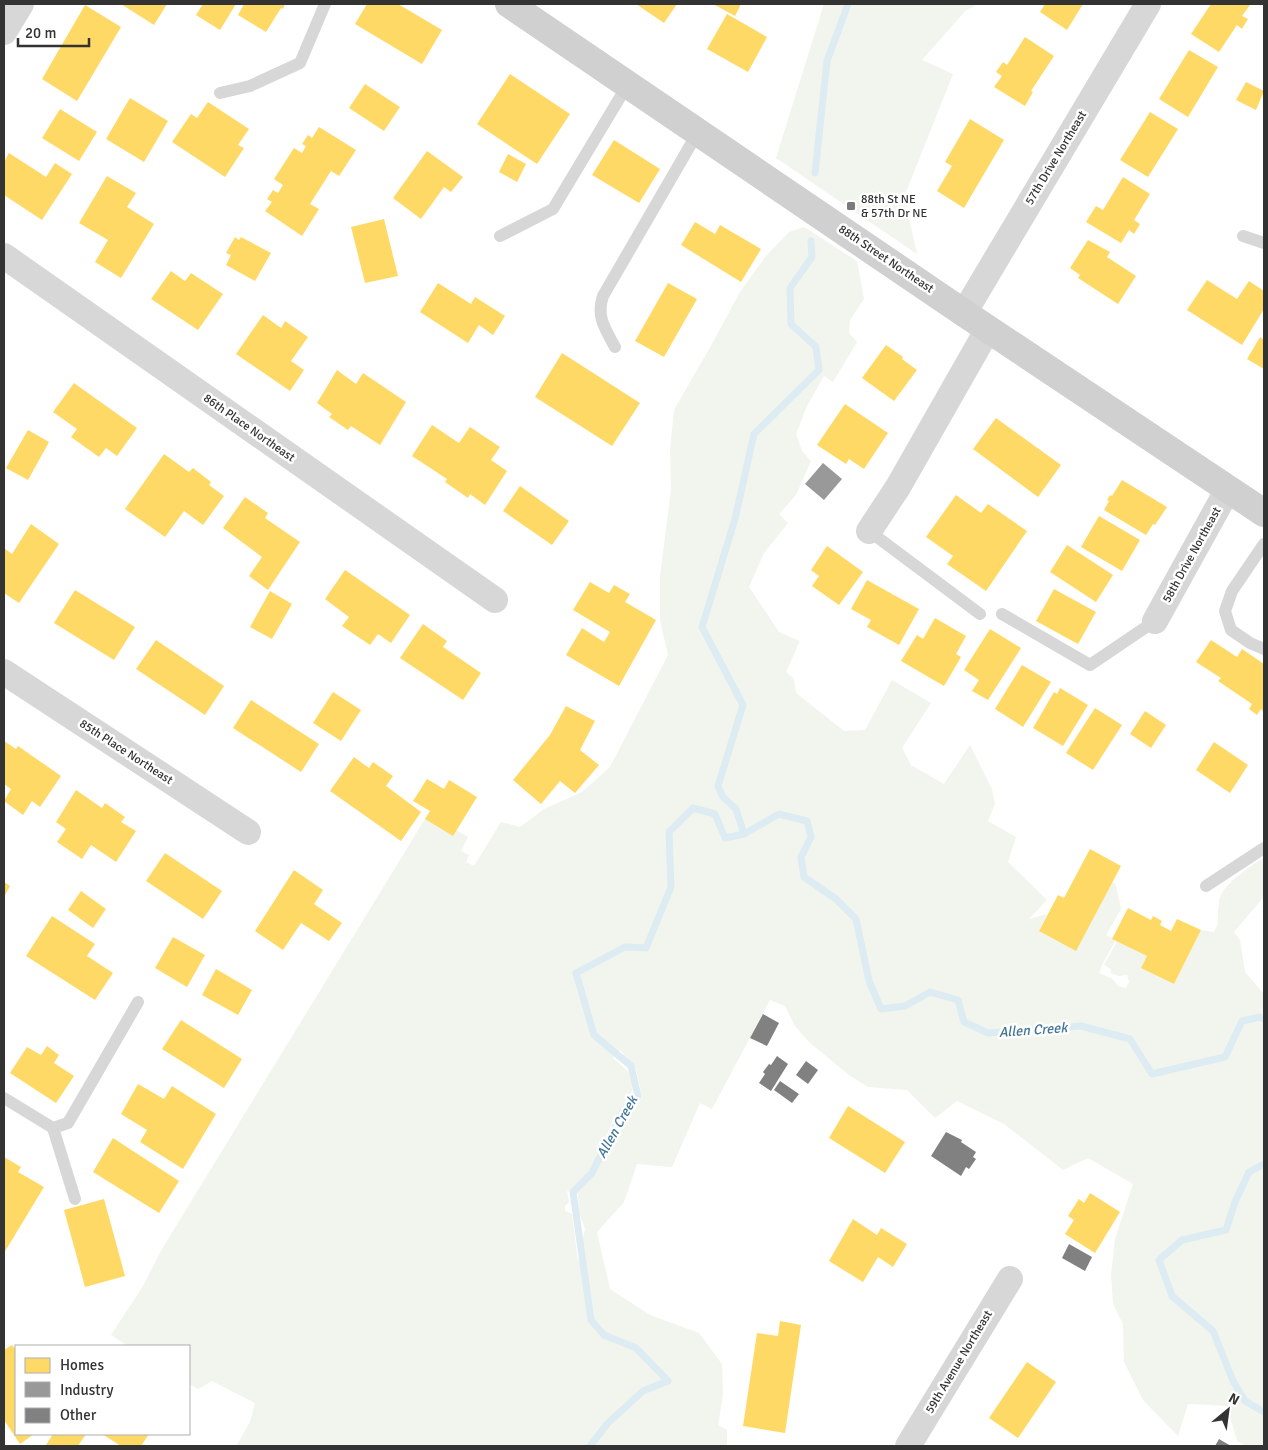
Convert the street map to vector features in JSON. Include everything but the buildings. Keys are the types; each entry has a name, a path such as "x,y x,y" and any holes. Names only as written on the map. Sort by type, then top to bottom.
{"main road":[{"name":"88th Street Northeast","path":"508,4 964,313 1264,513"}],"street":[{"path":"4,32 21,4"},
{"name":"57th Drive Northeast","path":"964,313 1148,4"},
{"name":"86th Place Northeast","path":"4,256 495,600"},
{"path":"869,531 898,487 988,329"},
{"name":"58th Drive Northeast","path":"1155,621 1228,489"},
{"name":"85th Place Northeast","path":"4,672 248,832"},
{"name":"59th Avenue Northeast","path":"908,1446 1010,1279"}],"lane":[{"path":"220,93 250,86 300,63 326,4"},
{"path":"500,236 553,209 628,84"},
{"path":"615,347 604,328 600,306 603,296 698,132"},
{"path":"1243,236 1264,243"},
{"path":"869,531 980,614"},
{"path":"1264,544 1232,592 1225,611 1231,630 1250,643 1264,649"},
{"path":"1002,614 1090,665 1155,621"},
{"path":"1206,886 1264,848"},
{"path":"53,1128 68,1122 138,1002"},
{"path":"4,1098 53,1128 74,1199"}],"shaded area":[{"path":"824,4 978,4 965,11 922,60 953,74 904,197 917,254 776,158"},
{"path":"804,227 857,261 864,299 850,320 849,333 857,342 833,382 824,376 807,406 796,434 802,451 811,461 796,495 779,514 788,523 764,553 749,587 779,632 800,641 786,672 794,679 796,693 844,731 865,730 892,680 931,703 902,748 911,765 944,784 970,745 992,789 995,804 988,821 1016,837 1008,862 1047,900 1029,919 1047,914 1039,931 1076,950 1112,882 1116,885 1121,909 1106,935 1116,940 1099,973 1113,979 1118,986 1126,988 1129,982 1127,975 1119,976 1111,973 1111,969 1104,965 1117,941 1147,956 1142,968 1174,984 1201,930 1214,932 1218,924 1219,902 1224,889 1244,871 1264,859 1264,898 1234,932 1240,940 1245,972 1264,994 1264,1446 1246,1446 1237,1441 1227,1406 1188,1404 1178,1436 1143,1400 1124,1362 1123,1324 1113,1304 1111,1275 1115,1239 1133,1184 1088,1158 1063,1170 1004,1124 957,1101 935,1118 907,1090 868,1087 849,1075 809,1042 795,1026 785,1006 770,1000 712,1109 700,1103 672,1167 637,1164 624,1202 597,1232 610,1289 650,1315 699,1333 722,1364 723,1395 718,1425 727,1430 727,1446 236,1446 250,1422 255,1403 212,1381 198,1389 190,1385 190,1345 126,1345 111,1335 143,1286 162,1249 425,819 456,830 468,837 461,851 469,855 466,862 474,866 501,822 520,827 544,809 582,792 610,767 668,655 660,620 660,576 671,490 670,450 674,410 740,292 766,256 789,232","holes":["620,1050 636,1069 642,1097 605,1151 602,1144 612,1123 630,1100 633,1086 628,1071 613,1058","567,1191 578,1194 579,1213 585,1229 578,1261 572,1214 565,1211 565,1206 569,1202"]}],"waterway":[{"path":"815,173 827,61 848,4"},
{"path":"744,834 736,809 723,797 718,786 743,705 702,627 735,519 754,434 819,370 816,347 791,324 790,288 812,257 811,241"},
{"name":"Allen Creek","path":"590,1446 608,1423 643,1391 668,1381 636,1348 604,1335 591,1320 573,1192 592,1173 623,1111 638,1096 631,1066 594,1035 576,973 625,947 646,948 671,887 669,832 693,808 715,814 725,838 744,834 779,814 807,821 811,837 801,857 804,877 836,899 856,919 869,981 881,1009 905,1006 930,992 958,1000 964,1022 988,1033 1081,1026 1130,1039 1152,1074 1225,1057 1242,1021 1260,1017 1264,1019"},
{"name":"Allen Creek","path":"1264,1164 1249,1172 1235,1202 1226,1230 1182,1240 1159,1260 1172,1296 1213,1331 1233,1381 1245,1401 1264,1412"}],"place":[{"name":"88th St NE & 57th Dr NE","path":"851,206"}]}
